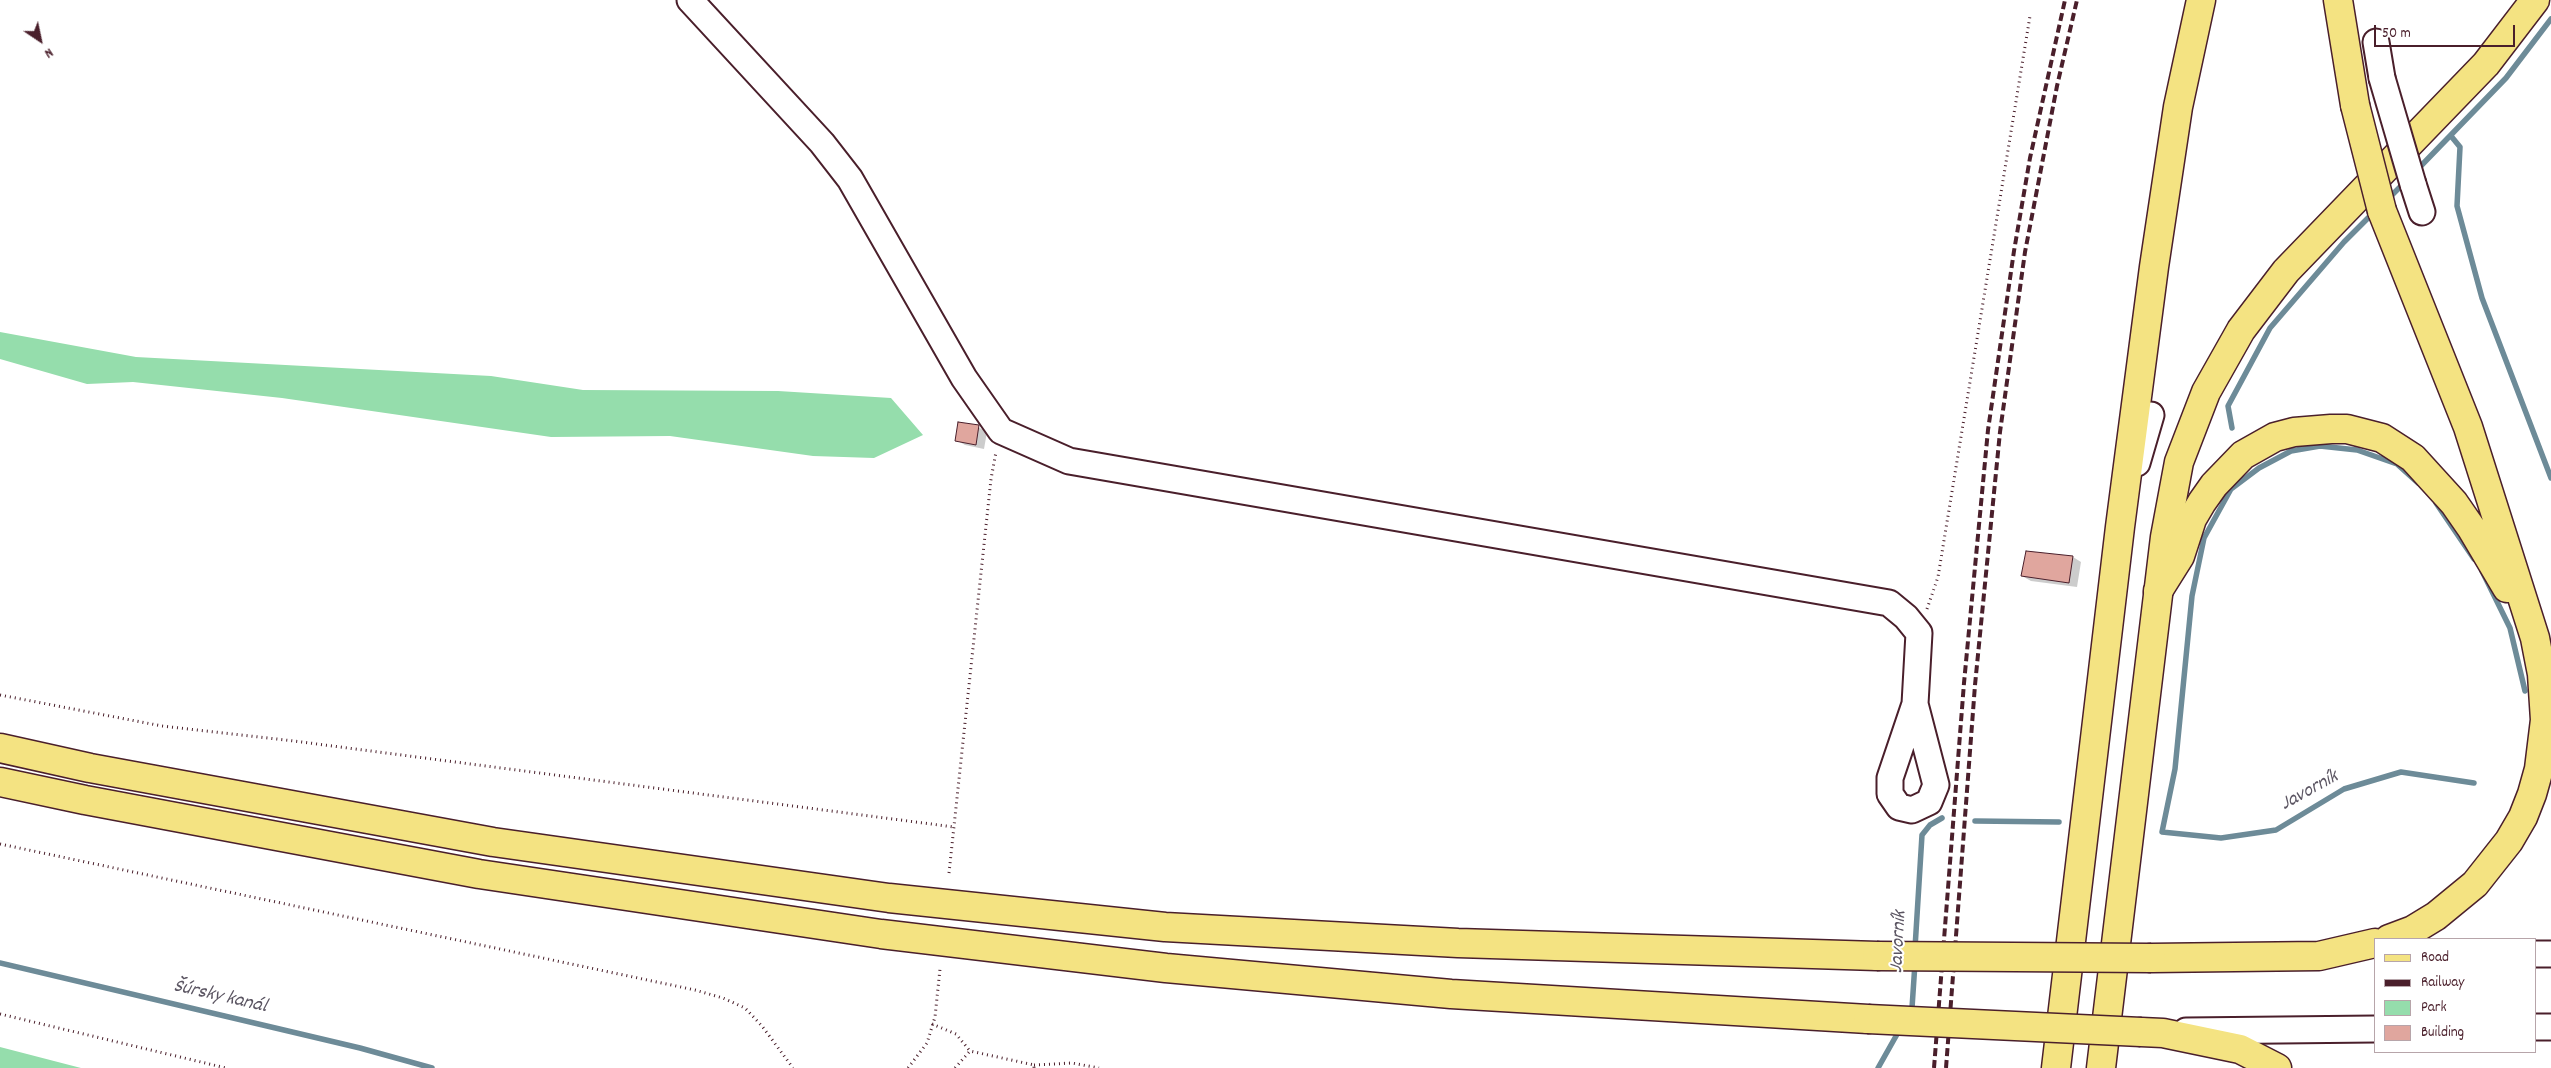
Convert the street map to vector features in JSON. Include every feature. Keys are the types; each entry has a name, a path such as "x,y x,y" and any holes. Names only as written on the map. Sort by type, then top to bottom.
{"main road":[{"path":"2056,1068 2120,527 2154,267 2178,107 2201,0"},
{"path":"2338,0 2355,105 2382,211 2468,427 2535,638 2542,674 2545,720 2538,769 2523,817 2509,841 2475,884 2436,916 2413,930 2392,938"},
{"path":"2102,1068 2165,537 2179,462 2206,392 2241,330 2286,271 2486,64 2535,0"},
{"path":"2158,591 2180,556 2192,519 2202,502 2214,485 2243,455 2258,445 2294,432 2312,429 2347,429 2382,438 2398,447 2413,458 2434,480 2472,529 2535,638"},
{"path":"0,748 90,768 492,842 889,898 1165,927 1458,943 1877,956 2151,958 2319,956 2374,943"},
{"path":"0,782 94,802 479,874 891,935 1166,968 1451,994 1868,1019 2163,1033 2240,1049 2277,1068"}],"lane":[{"path":"690,0 822,143 850,179 964,378 1001,431 1070,461 1889,603 1906,617 1918,633 1915,704"},
{"path":"2376,42 2382,78 2412,184 2422,212"},
{"path":"2120,527 2151,415"},
{"path":"2536,954 2551,954"},
{"path":"2319,956 2374,955"},
{"path":"2536,1027 2551,1026"},
{"path":"2141,1032 2374,1029"}],"path":[{"path":"1918,633 1938,577 2030,16"},
{"path":"949,874 991,479 1001,431"},
{"path":"0,695 162,726 294,741 954,828"},
{"path":"0,844 685,988 723,998 745,1008 762,1026 793,1068"},
{"path":"908,1068 927,1044 932,1024 940,969"},
{"path":"0,1014 226,1068"},
{"path":"932,1024 956,1034 970,1051 1034,1067 1072,1063 1099,1068"},
{"path":"955,1068 970,1051"}],"green space":[{"path":"0,332 136,357 491,376 583,390 778,391 891,398 923,435 874,458 813,456 670,436 551,437 282,398 133,382 87,384 0,359"},
{"path":"0,1047 81,1068 0,1068"}],"building":[{"path":"958,422 979,425 976,445 955,441"},
{"path":"2026,551 2073,556 2069,583 2021,576"}],"waterway":[{"path":"2416,171 2506,78 2551,19"},
{"path":"2451,136 2460,147 2457,206 2482,298 2551,478"},
{"path":"2388,199 2406,181"},
{"path":"2232,428 2228,406 2270,328 2344,242 2374,212"},
{"path":"2418,483 2397,464 2357,450 2320,446 2291,451 2259,468 2231,489 2204,538 2192,596 2175,769 2162,832 2221,838 2276,830 2344,789 2401,772 2474,783"},
{"path":"2436,503 2474,559"},
{"path":"2482,571 2510,628 2525,691"},
{"name":"Javorník","path":"1915,948 1922,835 1930,825 1942,818"},
{"name":"Javorník","path":"1975,821 2059,822"},
{"name":"Šúrsky kanál","path":"0,963 360,1048 432,1068"},
{"name":"Javorník","path":"1910,1013 1915,963"},
{"name":"Javorník","path":"1878,1068 1900,1029"}],"railway":[{"path":"1934,1068 1964,683 1988,430 2014,251 2030,158 2065,0"},
{"path":"1946,1068 1975,685 2000,432 2025,252 2057,86 2077,0"}]}
